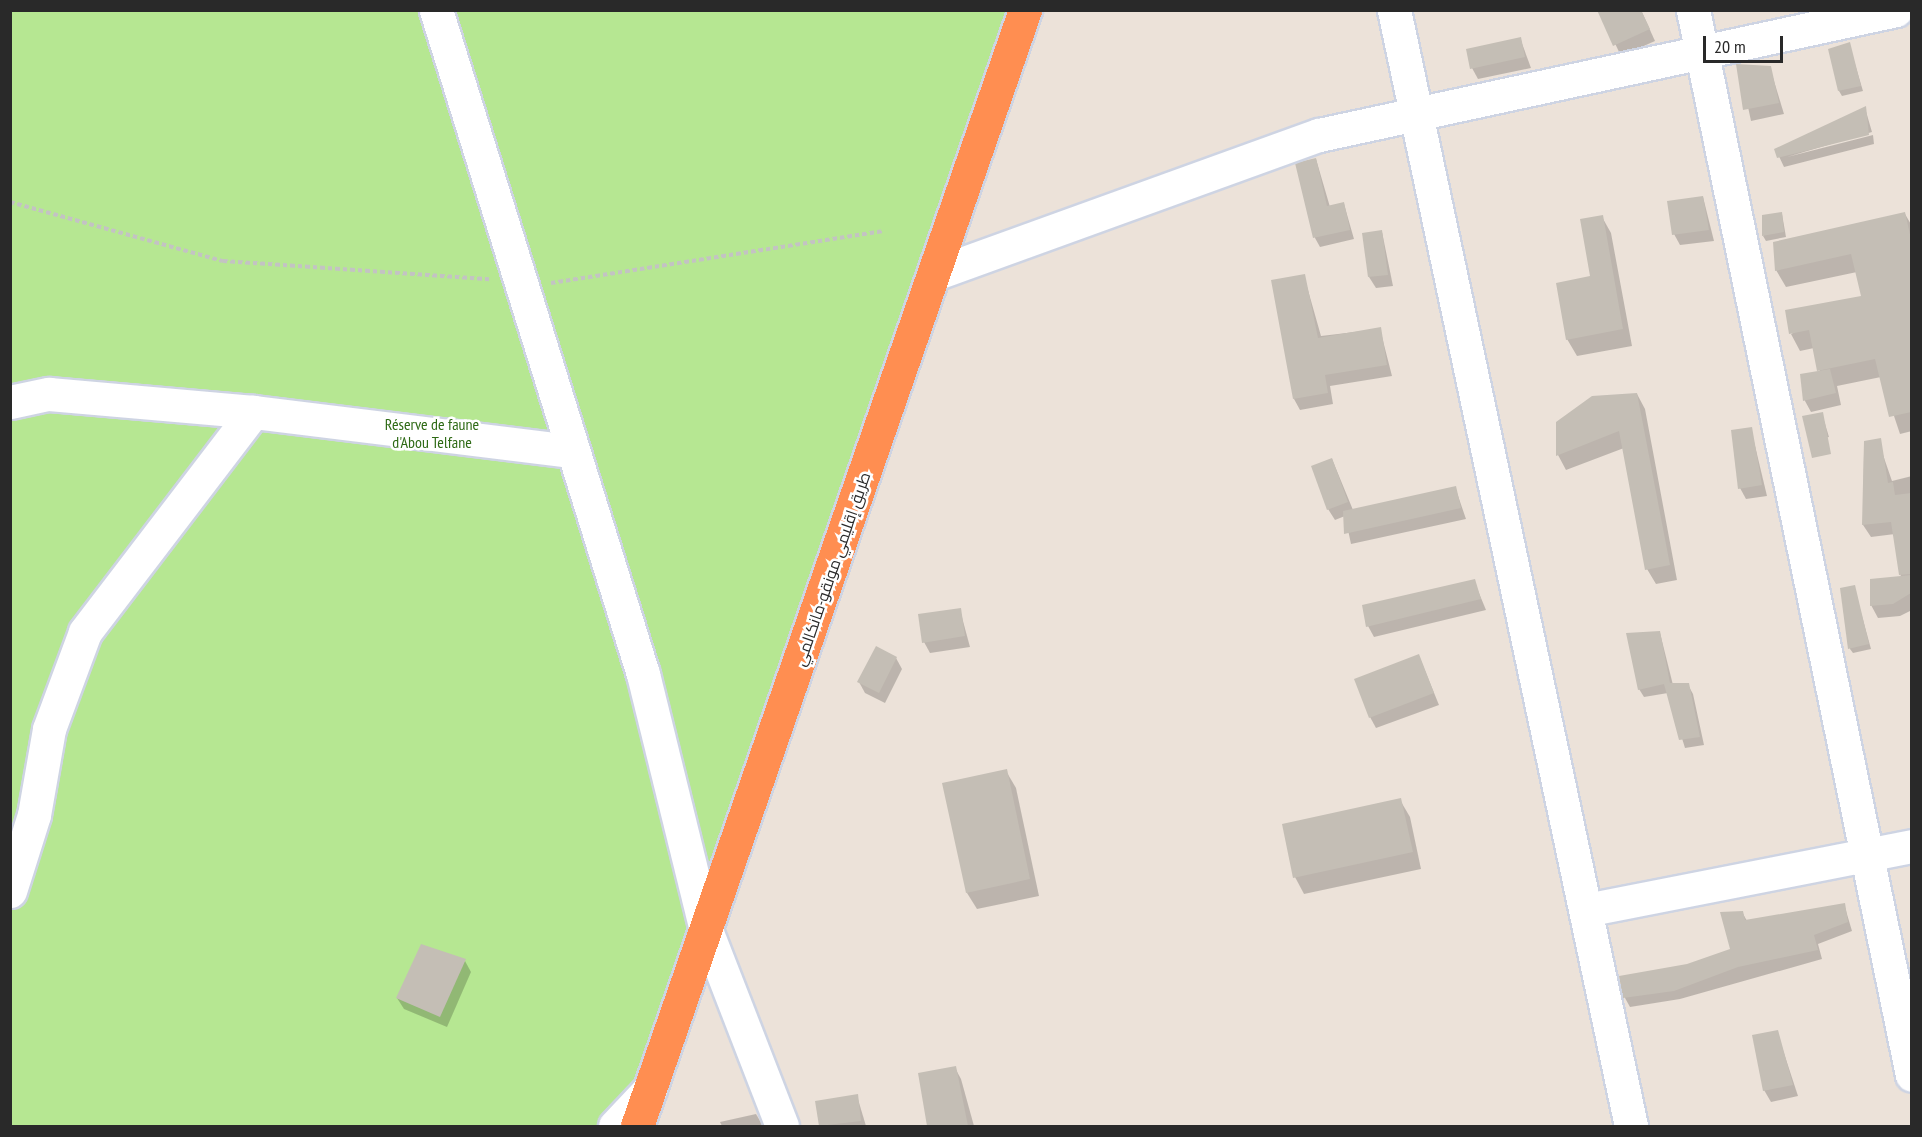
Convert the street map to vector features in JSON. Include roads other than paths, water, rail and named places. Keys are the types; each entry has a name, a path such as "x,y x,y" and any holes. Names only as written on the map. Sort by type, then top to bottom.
{"highway":[{"name":"طريق إقليمي مونقو-مانكالمي","path":"637,1126 1025,10"}],"street":[{"path":"436,10 643,674 706,930 782,1126"},
{"path":"1394,10 1631,1126"},
{"path":"1693,10 1863,856 1911,1075"},
{"path":"934,274 1320,135 1896,10"},
{"path":"10,402 49,394 253,412 572,451"},
{"path":"10,891 34,815 49,729 85,632 253,412"},
{"path":"1586,910 1911,846"},
{"path":"615,1126 650,1089"}],"park label":[{"name":"Réserve de faune d'Abou Telfane","path":"432,433"}]}
